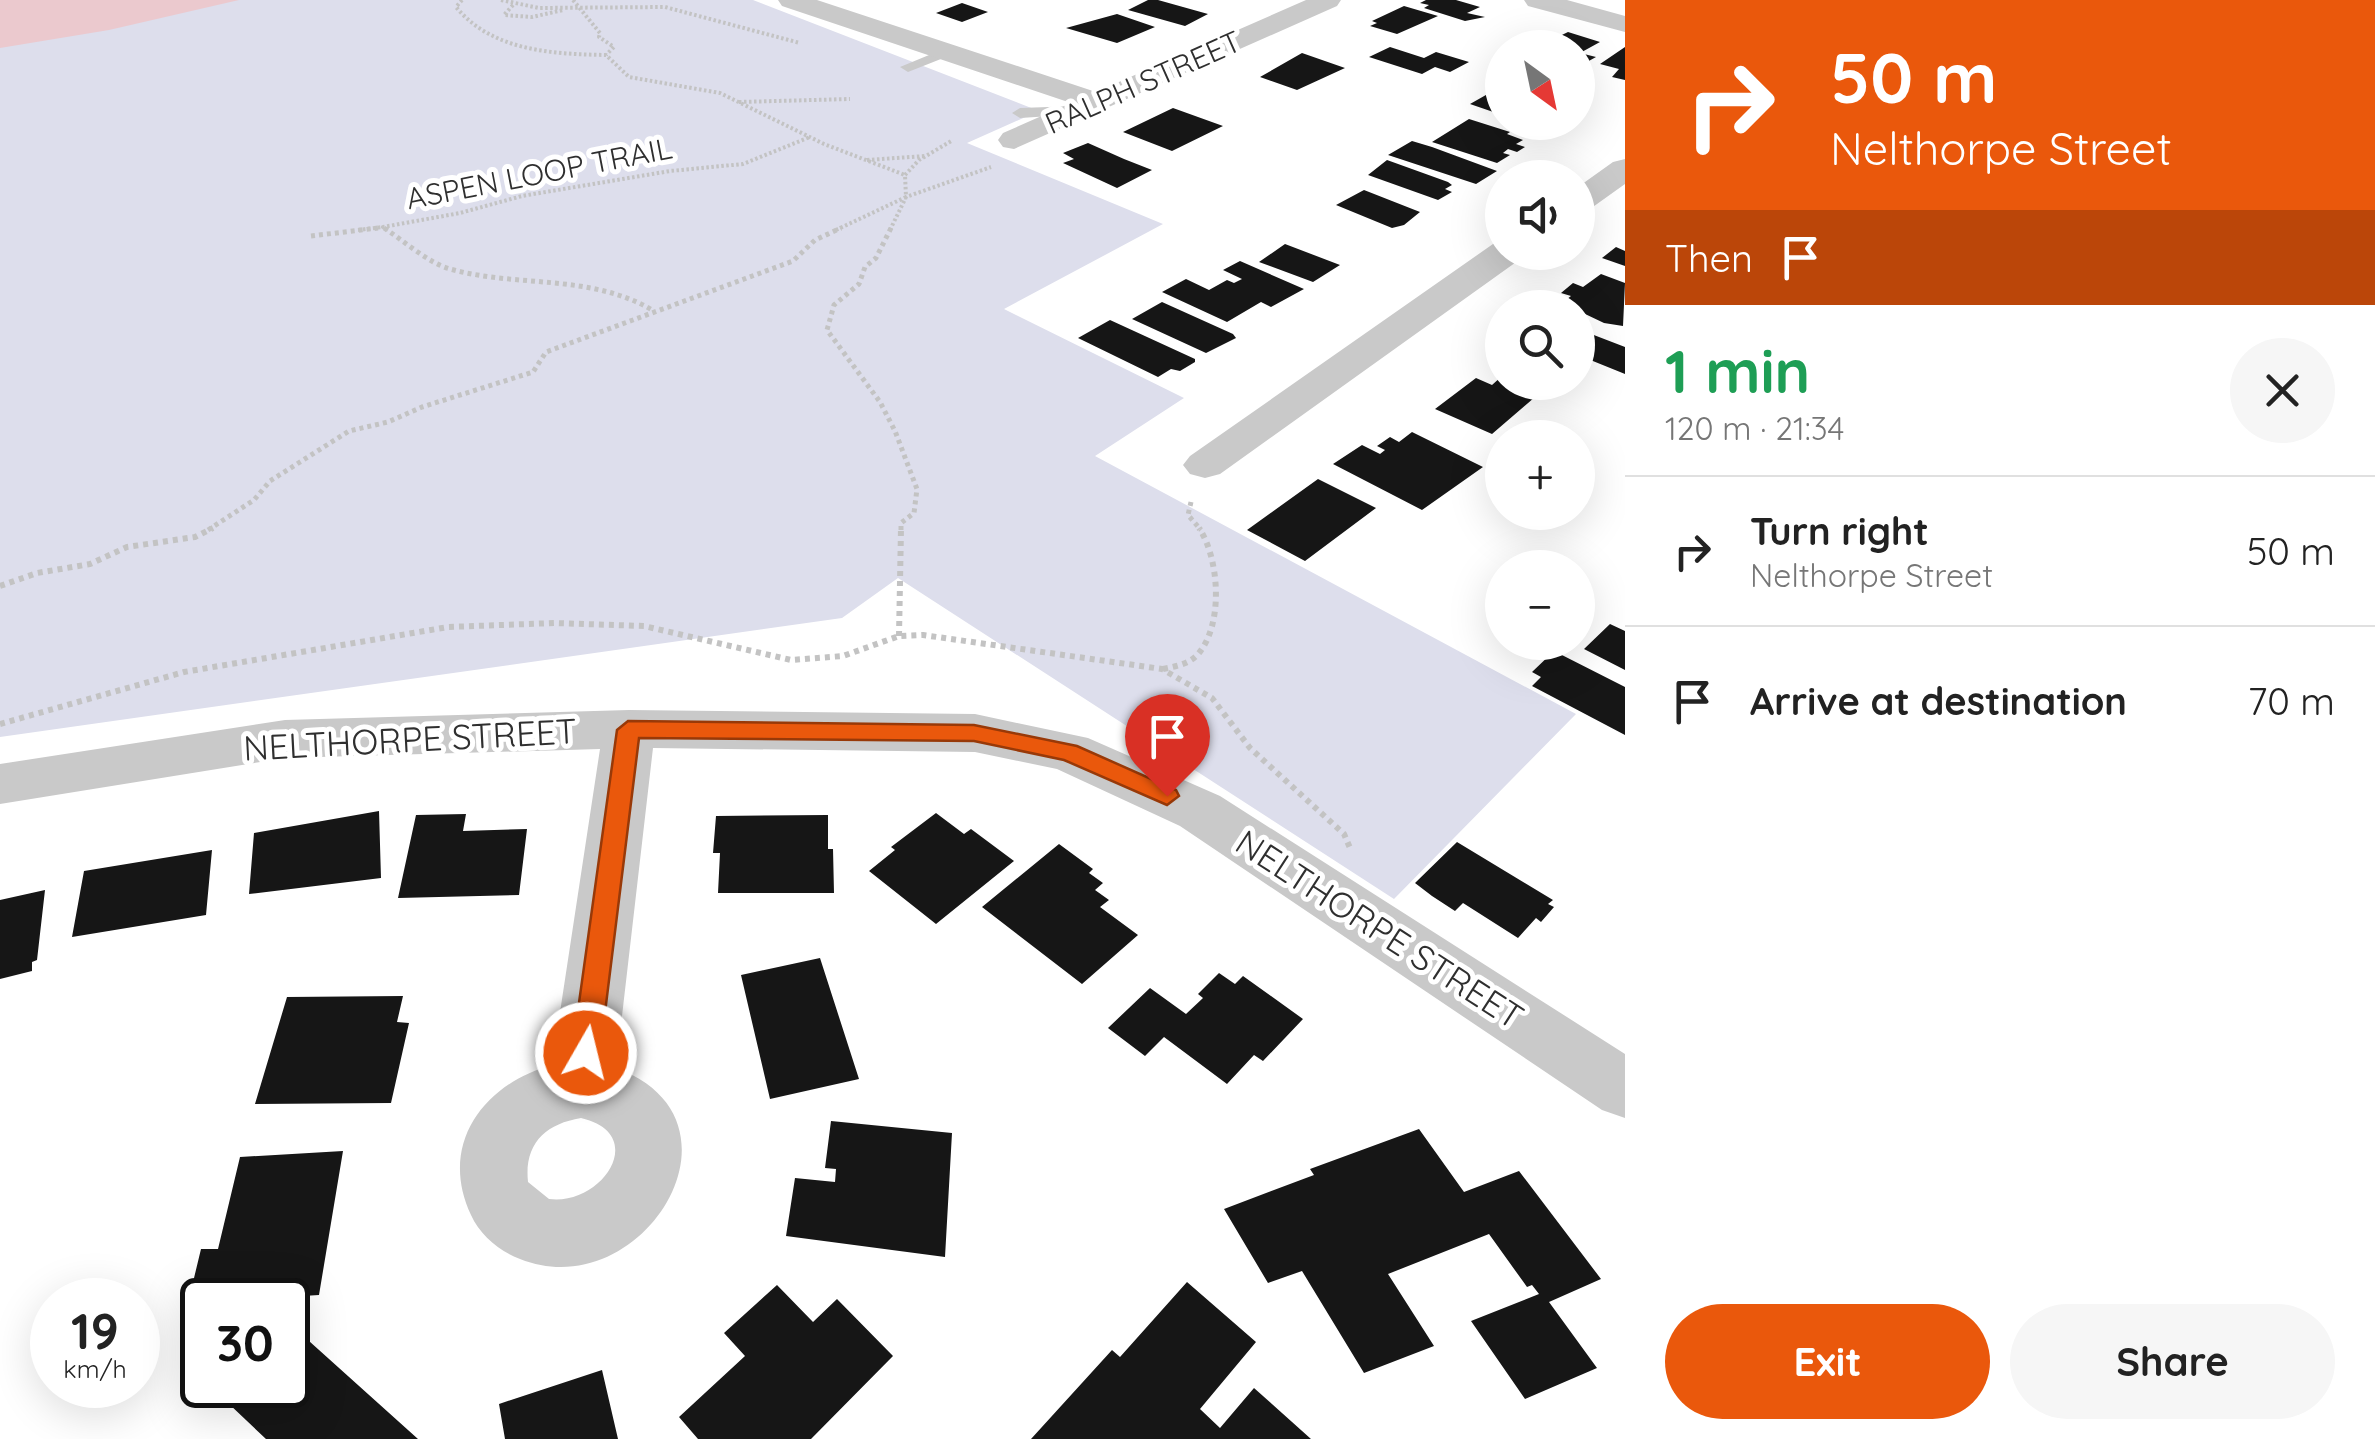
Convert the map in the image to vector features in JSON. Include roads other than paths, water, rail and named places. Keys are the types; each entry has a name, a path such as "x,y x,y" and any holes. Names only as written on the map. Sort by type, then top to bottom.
{"street":[{"path":"791,0 946,52 1086,107"},
{"name":"RALPH STREET","path":"1017,127 1086,107 1328,0"},
{"path":"1537,0 1625,24"},
{"path":"1595,190 1625,168"},
{"path":"1205,465 1485,267"},
{"path":"581,1089 628,730"},
{"name":"NELTHORPE STREET","path":"0,784 285,739 628,730 974,733 1069,752 1200,811 1625,1089"}],"lane":[{"path":"908,67 946,52"}]}
